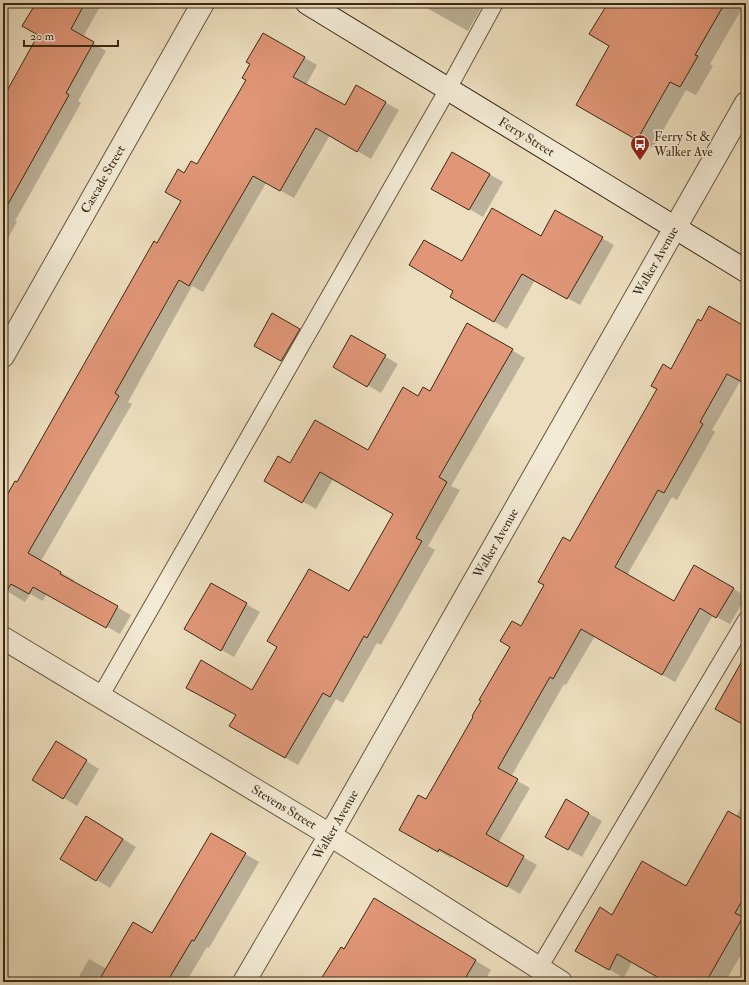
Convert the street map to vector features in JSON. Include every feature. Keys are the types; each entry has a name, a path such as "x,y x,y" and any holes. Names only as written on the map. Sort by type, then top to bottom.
{"street":[{"name":"Cascade Street","path":"3,356 203,3"},
{"name":"Ferry Street","path":"307,3 746,271"},
{"name":"Walker Avenue","path":"244,982 330,835 746,103"},
{"name":"Stevens Street","path":"3,638 330,835 561,982"}],"lane":[{"path":"100,697 495,3"},
{"path":"539,968 746,620"}],"building":[{"path":"36,3 85,3 71,29 94,42 66,93 69,95 3,213 3,98 38,35 22,26"},
{"path":"608,3 725,3 695,55 698,56 680,87 670,82 637,140 576,105 609,46 589,34"},
{"path":"263,33 305,57 293,77 345,105 356,85 386,102 357,152 316,128 280,191 253,176 189,286 179,280 115,393 119,396 28,553 61,572 60,574 118,606 106,628 33,587 29,594 11,584 3,597 3,502 15,481 17,482 154,241 157,243 181,201 165,192 178,169 184,173 191,161 197,164 246,80 242,78 250,64 246,62"},
{"path":"452,152 490,174 469,210 431,189"},
{"path":"492,208 541,236 555,210 603,237 567,299 522,274 494,322 450,297 453,291 409,265 424,240 462,261"},
{"path":"709,306 746,327 746,384 727,374 700,422 703,424 664,493 658,490 615,567 674,601 694,565 734,588 716,618 700,608 662,675 581,629 553,679 550,677 498,768 518,779 486,834 524,856 507,887 439,849 438,852 399,830 418,795 426,799 473,717 472,716 481,701 479,700 510,647 500,641 512,621 521,626 544,585 538,582 563,537 570,541 657,389 651,386 663,364 671,369 698,319 701,321"},
{"path":"272,313 300,329 281,361 254,346"},
{"path":"467,323 513,349 439,477 447,482 416,538 422,541 367,638 364,636 330,697 323,693 285,758 229,726 236,715 186,688 201,660 252,690 277,647 267,641 309,569 349,591 393,514 320,472 302,503 264,481 278,456 290,463 315,420 368,450 403,387 418,396 423,387 430,391"},
{"path":"351,335 386,355 367,387 333,367"},
{"path":"211,583 247,603 221,651 184,629"},
{"path":"746,654 746,726 715,709"},
{"path":"56,741 87,760 63,799 32,780"},
{"path":"566,799 589,813 568,850 545,837"},
{"path":"728,811 746,821 746,894 735,913 743,917 706,982 666,982 617,954 609,970 575,951 600,907 612,915 642,861 686,886"},
{"path":"86,816 123,839 96,881 60,859"},
{"path":"211,833 246,853 194,941 192,940 167,982 98,982 133,922 152,933"},
{"path":"374,898 476,960 463,982 319,982 341,947 344,949"}],"place":[{"name":"Ferry St & Walker Ave","path":"640,161"}]}
